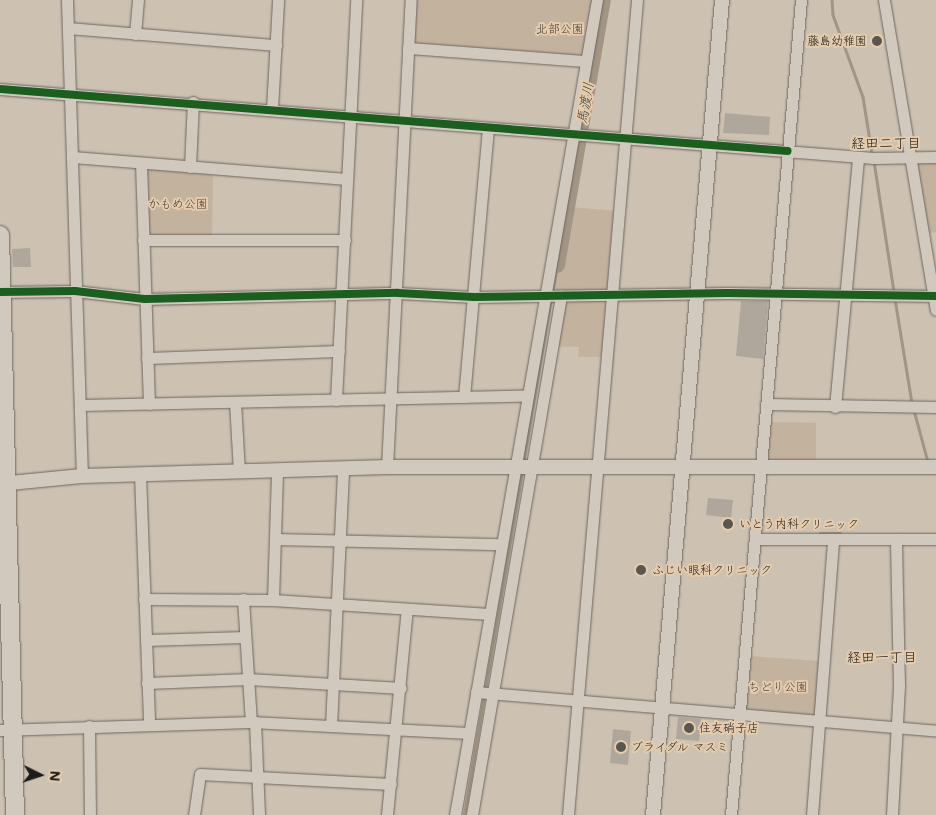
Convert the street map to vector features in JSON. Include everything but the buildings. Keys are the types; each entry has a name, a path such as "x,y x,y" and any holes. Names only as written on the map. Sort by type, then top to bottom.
{"highway":[{"path":"0,234 6,730 15,815"}],"street":[{"path":"67,0 82,476"},
{"path":"135,34 138,0"},
{"path":"272,109 278,0"},
{"path":"336,400 343,297 356,0"},
{"path":"387,467 398,293 410,0"},
{"path":"455,815 575,134 596,0"},
{"path":"568,815 638,0"},
{"path":"653,815 722,0"},
{"path":"731,815 778,295 788,151 802,0"},
{"path":"884,0 936,310"},
{"path":"68,28 276,45"},
{"path":"408,48 586,61"},
{"path":"0,88 70,92 488,128 910,161 936,157"},
{"path":"190,167 193,102"},
{"path":"464,397 488,128"},
{"path":"72,157 347,180"},
{"path":"835,407 858,157"},
{"path":"141,163 149,404"},
{"path":"143,240 345,240"},
{"path":"1,292 75,291 144,298 343,297 398,293 546,298 561,296 698,294 935,297"},
{"path":"472,815 561,296"},
{"path":"147,358 339,351"},
{"path":"80,405 528,396"},
{"path":"235,402 239,471"},
{"path":"767,404 936,408"},
{"path":"4,483 82,476 387,467 936,467"},
{"path":"331,726 338,604 342,468"},
{"path":"273,600 277,470"},
{"path":"140,474 149,724"},
{"path":"275,539 502,544"},
{"path":"756,539 936,539"},
{"path":"812,815 833,539"},
{"path":"892,815 899,728 896,540"},
{"path":"144,599 273,600 490,614"},
{"path":"243,600 248,678 261,777 258,815"},
{"path":"387,815 397,729 407,609"},
{"path":"146,640 246,637"},
{"path":"148,684 248,678 400,688"},
{"path":"476,692 936,731"},
{"path":"6,730 253,722 469,733"},
{"path":"89,726 90,815"},
{"path":"194,815 200,774 391,784"}],"green space":[{"name":"北部公園","path":"414,0 595,0 585,60 411,47"},
{"path":"936,157 936,232 923,234 910,161"},
{"name":"かもめ公園","path":"141,163 213,170 212,239 143,240"},
{"path":"570,207 618,211 602,357 578,357 579,347 552,346 561,297 552,297"},
{"path":"769,422 816,423 816,466 766,466"},
{"name":"ちどり公園","path":"748,656 820,661 815,720 744,714"}],"waterway":[{"name":"馬渡川","path":"557,265 603,0"},
{"path":"832,0 833,15 863,97 872,153"},
{"path":"874,161 894,292"},
{"path":"552,293 557,265"},
{"path":"523,464 551,299"},
{"path":"895,299 912,403"},
{"path":"914,410 928,462"},
{"path":"485,690 522,471"},
{"path":"820,533 841,533"},
{"path":"464,815 484,696"}],"cycle path":[{"path":"0,89 788,151"},
{"path":"0,292 75,291 145,299 398,293 474,297 727,293 936,296"}],"place":[{"name":"藤島幼稚園","path":"877,41"},
{"name":"いとう内科クリニック","path":"728,524"},
{"name":"ふじい眼科クリニック","path":"641,570"},
{"name":"住友硝子店","path":"689,728"},
{"name":"ブライダル マスミ","path":"621,747"}],"district":[{"name":"経田二丁目","path":"886,143"},
{"name":"経田一丁目","path":"882,657"}]}
